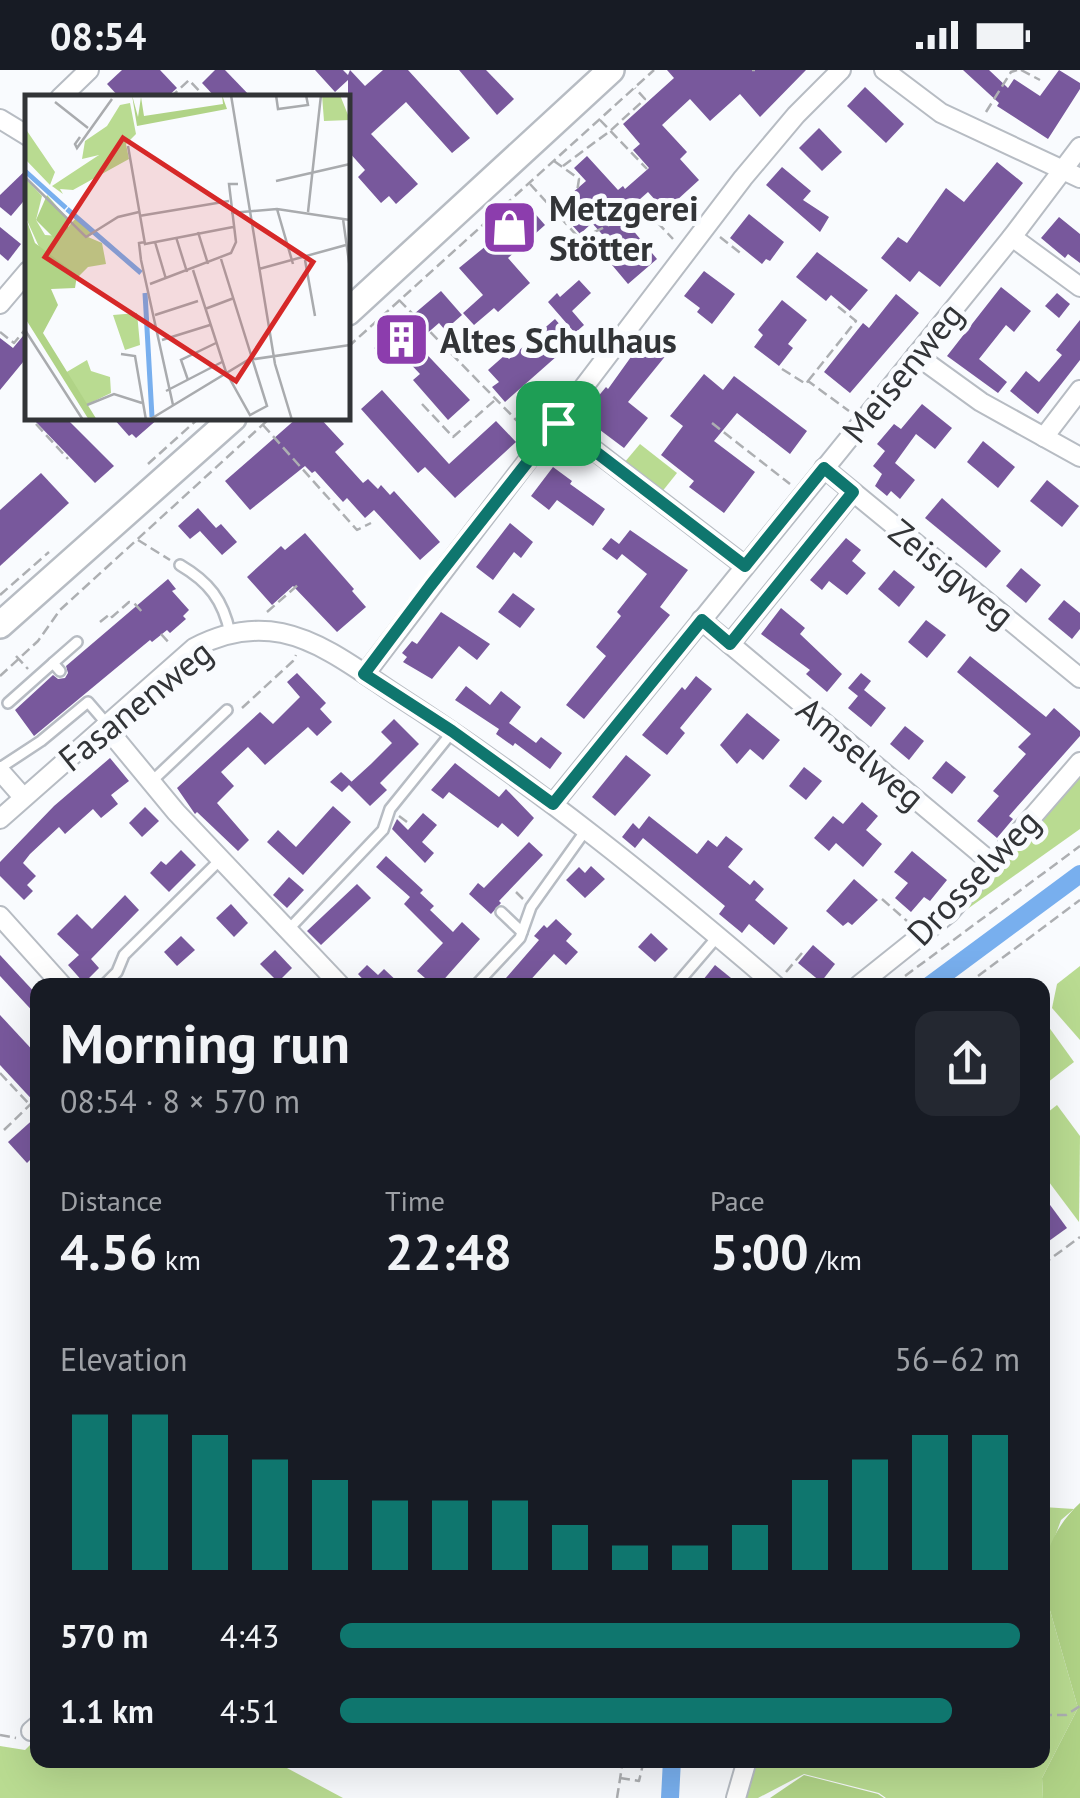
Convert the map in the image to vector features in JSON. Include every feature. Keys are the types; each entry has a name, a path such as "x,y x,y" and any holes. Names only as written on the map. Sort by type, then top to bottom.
{"main road":[{"path":"350,310 611,70"},
{"path":"0,625 231,420"}],"street":[{"path":"63,95 89,70"},
{"path":"884,70 925,103 1072,175"},
{"path":"364,674 705,226 796,114 839,71"},
{"path":"0,119 25,132"},
{"name":"Meisenweg","path":"553,804 1012,236 1072,175 1080,147"},
{"path":"1012,236 1080,286"},
{"path":"0,304 25,275"},
{"path":"916,355 981,402 1080,457"},
{"path":"1044,436 1080,390"},
{"path":"558,423 745,566"},
{"name":"Zeisigweg","path":"824,468 1080,678"},
{"name":"Meisenweg","path":"730,644 853,492"},
{"path":"702,620 730,644"},
{"name":"Fasanenweg","path":"0,819 194,648 239,632 283,634 302,640 364,674 452,731 777,978"},
{"name":"Amselweg","path":"730,644 992,863"},
{"path":"106,725 150,782 220,860 333,978"},
{"name":"Drosselweg","path":"868,978 949,913 1080,762"},
{"path":"0,770 23,797"},
{"path":"0,916 56,978"},
{"path":"736,1798 745,1768"}],"lane":[{"path":"180,565 202,578 239,632"},
{"path":"8,703 36,678 56,667 77,642"},
{"path":"0,770 41,741 86,700 106,725"},
{"path":"150,782 227,710"},
{"path":"288,930 383,830 390,809 452,731"},
{"path":"483,978 520,938 531,907 586,830"},
{"path":"111,978 124,955 220,860"},
{"path":"501,912 522,932"},
{"path":"682,978 718,936"}],"path":[{"path":"350,345 654,70"},
{"path":"974,130 1011,72 1019,70 1040,80"},
{"path":"173,95 189,80 203,95"},
{"path":"562,166 646,99 635,88"},
{"path":"600,120 647,169"},
{"path":"554,161 578,178 575,205"},
{"path":"529,183 580,239 644,208 686,252"},
{"path":"705,226 743,255"},
{"path":"400,300 541,446"},
{"path":"782,368 806,384 856,321 835,304"},
{"path":"0,332 14,343 25,330"},
{"path":"808,381 862,421"},
{"path":"422,404 453,437 496,399"},
{"path":"0,676 38,641 60,610 267,420"},
{"path":"712,423 803,494"},
{"path":"36,424 68,459"},
{"path":"262,424 357,530 371,523"},
{"path":"136,539 180,565"},
{"path":"239,632 299,584"},
{"path":"100,622 110,614 112,618 129,602 134,602 144,614"},
{"path":"227,710 244,708 293,661 302,640"},
{"path":"17,657 36,678"},
{"path":"902,978 1080,846"},
{"path":"882,899 923,934"},
{"path":"975,978 1080,900"},
{"path":"782,978 802,952"},
{"path":"0,1072 30,1105 4,1130"},
{"path":"1050,1259 1080,1237"},
{"path":"1050,1715 1066,1715 1080,1706"},
{"path":"617,1798 622,1768"},
{"path":"620,1778 639,1781 642,1768"}],"green space":[{"path":"640,444 677,473 661,493 624,463"},
{"path":"1080,776 1080,829 966,910"},
{"path":"1080,966 1080,1040 1052,1008 1057,984"},
{"path":"1050,1029 1074,1062 1050,1081"},
{"path":"1057,1105 1080,1136 1079,1222 1050,1183 1050,1110"},
{"path":"1080,1503 1080,1798 1043,1798 1042,1778 1078,1708 1050,1610 1050,1546 1064,1520"},
{"path":"1050,1507 1074,1509 1061,1520 1050,1550"},
{"path":"1050,1610 1078,1708 1050,1762"},
{"path":"30,1745 30,1768 287,1768 343,1798 0,1798 0,1746 25,1750"},
{"path":"751,1768 1047,1768 1042,1778 1043,1798 886,1798 804,1774 758,1798 745,1798"},
{"path":"804,1775 878,1794 884,1798 770,1798"}],"building":[{"path":"122,70 160,70 177,88 169,95 117,95 107,84"},
{"path":"215,70 225,70 249,95 213,95 202,83"},
{"path":"315,70 343,70 348,75 350,70 365,86 383,70 408,70 470,138 452,153 406,102 371,134 418,184 396,204 389,196 381,203 358,177 365,170 350,153 348,80 335,92"},
{"path":"459,70 486,70 514,99 497,115"},
{"path":"667,70 806,70 760,117 740,94 710,121 690,99 662,125 687,152 680,159 699,180 665,211 648,192 621,216 657,259 628,284 607,259 617,251 592,223 580,234 556,207 586,181 574,168 587,156 618,190 623,186 625,189 649,168 633,150 640,144 623,124 674,78"},
{"path":"963,70 989,70 1008,88 1014,79 1040,96 1059,70 1080,83 1080,89 1048,139 997,106 999,103"},
{"path":"865,87 904,124 886,143 847,106"},
{"path":"819,128 842,152 822,171 799,148"},
{"path":"997,162 1023,183 940,287 919,271 910,282 881,258 898,237 907,243 946,188 964,202"},
{"path":"782,167 811,191 803,200 829,217 820,232 766,185"},
{"path":"25,171 25,200 11,216 0,207 0,195"},
{"path":"531,209 545,225 508,258 530,283 498,312 494,308 474,325 463,313 483,295 459,268"},
{"path":"749,214 784,242 770,261 766,259 762,264 730,238"},
{"path":"1059,217 1080,234 1080,263 1068,254 1065,258 1041,238"},
{"path":"0,227 21,244 8,261 0,254"},
{"path":"817,252 868,290 850,311 831,295 826,301 796,277"},
{"path":"704,271 735,294 712,324 684,296"},
{"path":"579,280 591,293 572,311 584,325 575,333 548,302"},
{"path":"1001,287 1031,311 1014,332 1006,325 979,359 1007,382 998,393 947,356"},
{"path":"441,291 462,315 445,330 439,323 416,343 470,400 448,420 413,380 420,374 402,355 390,366 374,348"},
{"path":"1057,293 1070,304 1059,318 1045,306"},
{"path":"896,294 919,313 850,393 824,372 863,323 869,328"},
{"path":"782,300 807,320 788,344 793,348 779,366 754,347 763,335 758,330"},
{"path":"555,319 574,341 505,402 492,387 499,382 488,370 505,355 509,359"},
{"path":"1080,320 1080,360 1038,414 1010,391 1026,371 1039,382 1062,355 1056,350"},
{"path":"25,334 25,360 0,390 0,338 13,348"},
{"path":"646,336 667,354 628,402 648,418 624,448 590,418 601,403 596,399 608,389"},
{"path":"704,374 723,390 734,376 807,431 790,454 737,413 714,441 755,472 724,513 689,487 694,481 661,455 683,426 670,416"},
{"path":"382,390 449,464 496,421 516,442 455,498 425,467 418,473 361,409"},
{"path":"922,404 952,428 935,449 916,434 895,463 915,480 900,499 891,491 887,496 875,486 882,474 873,466 885,451 877,444 894,424 901,429"},
{"path":"34,420 68,420 114,466 95,483"},
{"path":"115,420 157,420 136,438 129,436"},
{"path":"295,420 322,420 344,444 335,452 363,483 368,479 390,495 394,491 440,542 420,560 374,510 365,518 347,498 343,502 315,471 312,473 305,466 250,510 225,481"},
{"path":"983,441 1015,467 998,488 967,462"},
{"path":"553,467 605,509 593,526 557,500 549,510 531,496"},
{"path":"41,473 69,503 0,566 0,510"},
{"path":"1047,480 1079,506 1062,527 1030,501"},
{"path":"942,498 1001,551 986,568 925,518"},
{"path":"198,508 216,528 221,524 237,542 222,555 200,531 190,539 178,526"},
{"path":"510,523 533,542 521,558 514,552 493,580 476,567"},
{"path":"630,530 688,570 660,607 670,615 584,719 566,705 606,656 596,647 647,574 622,554 617,560 602,549 611,538 619,544"},
{"path":"305,533 366,607 337,632 293,586 272,605 247,577 281,546 285,550"},
{"path":"846,538 861,550 852,561 866,573 847,595 829,581 822,590 810,580"},
{"path":"1021,568 1041,585 1026,603 1006,586"},
{"path":"894,570 915,587 899,607 878,589"},
{"path":"168,579 176,589 172,591 189,610 183,616 186,619 170,633 167,630 150,640 34,736 15,710 53,675 65,678 66,666"},
{"path":"513,593 535,609 520,628 498,612"},
{"path":"1064,600 1080,613 1080,629 1072,639 1048,619"},
{"path":"781,608 805,628 800,634 842,674 827,692 806,674 810,670 761,634"},
{"path":"441,612 490,644 477,660 459,646 432,679 403,662 407,657 402,653 412,641 417,644"},
{"path":"926,620 946,635 927,658 908,642"},
{"path":"970,656 1046,717 1054,708 1080,731 1080,736 1009,816 1013,819 997,838 977,821 999,796 993,791 1026,754 1018,747 1031,734 957,672"},
{"path":"297,673 326,703 320,709 332,722 317,736 308,727 265,765 248,747 221,772 234,786 217,803 249,840 238,851 195,814 177,788 260,712 273,724 300,697 287,682"},
{"path":"861,673 871,681 864,690 886,708 871,727 848,708 858,696 848,688"},
{"path":"696,676 712,689 680,728 685,733 667,755 642,735"},
{"path":"466,686 490,705 501,691 521,707 509,723 536,743 541,737 562,753 550,769 496,734 499,729 455,700"},
{"path":"747,713 780,740 763,760 750,749 737,764 720,745"},
{"path":"394,719 419,744 380,783 387,790 370,806 349,785 342,792 330,782 341,772 352,782 392,743 381,732"},
{"path":"905,726 924,741 909,760 890,744"},
{"path":"626,755 651,775 615,816 592,797"},
{"path":"110,758 129,781 111,795 118,804 101,818 93,809 65,834 59,827 30,854 23,863 36,876 27,885 33,891 24,900 0,876 0,862 54,806"},
{"path":"946,761 966,777 952,794 932,778"},
{"path":"455,763 499,797 506,789 534,818 518,837 502,823 498,828 449,792 443,799 431,790"},
{"path":"804,767 822,781 806,800 789,786"},
{"path":"862,802 878,816 866,830 882,844 863,867 836,843 829,851 814,838 833,816 843,824"},
{"path":"333,806 351,822 303,875 267,842 278,830 296,847"},
{"path":"145,807 159,821 142,837 129,823"},
{"path":"423,813 437,825 422,842 434,853 425,863 392,829 397,819 408,830"},
{"path":"649,816 697,854 708,840 717,847 726,836 743,849 728,867 750,885 754,880 764,889 755,900 788,928 774,945 749,924 742,933 719,914 725,906 643,838 635,848 622,837 633,823 639,829"},
{"path":"529,842 543,855 491,914 469,894 478,883 484,888"},
{"path":"181,850 196,865 169,892 150,873 161,861 166,865"},
{"path":"912,851 947,880 930,901 924,897 911,912 895,898 908,883 894,872"},
{"path":"386,856 423,890 420,893 434,906 430,910 453,932 462,922 480,939 445,978 425,978 417,971 443,943 404,904 410,897 376,867"},
{"path":"591,866 605,879 585,898 566,880 579,867 585,873"},
{"path":"289,877 304,890 287,908 273,895"},
{"path":"854,879 878,900 852,925 848,922 843,926 826,911"},
{"path":"357,884 371,898 321,945 307,931"},
{"path":"125,895 139,910 91,959 99,968 89,978 80,978 68,965 79,955 57,934 77,914 92,929"},
{"path":"231,904 248,923 234,937 216,918"},
{"path":"556,919 572,934 566,941 578,952 566,965 554,954 532,978 506,978 539,940 534,936 544,925 547,928"},
{"path":"651,933 668,949 655,962 638,947"},
{"path":"181,936 195,950 177,966 164,952"},
{"path":"813,945 835,964 824,978 816,978 798,963"},
{"path":"275,950 292,968 282,978 274,978 260,964"},
{"path":"0,955 30,987 30,1008 0,976"},
{"path":"367,965 378,975 384,969 394,978 362,978 358,974"},
{"path":"715,965 731,978 705,978"},
{"path":"0,1015 30,1047 30,1097 0,1065"},
{"path":"30,1122 27,1163 8,1142"},
{"path":"1050,1205 1067,1228 1050,1240"}],"waterway":[{"path":"939,978 1080,874"},
{"path":"670,1798 672,1768"}],"place":[{"name":"Metzgerei Stötter","path":"510,228"},
{"name":"Altes Schulhaus","path":"401,340"}],"route":[{"path":"558,423 745,566 824,468 853,492 730,644 702,620 553,804 364,674 558,423"}]}
